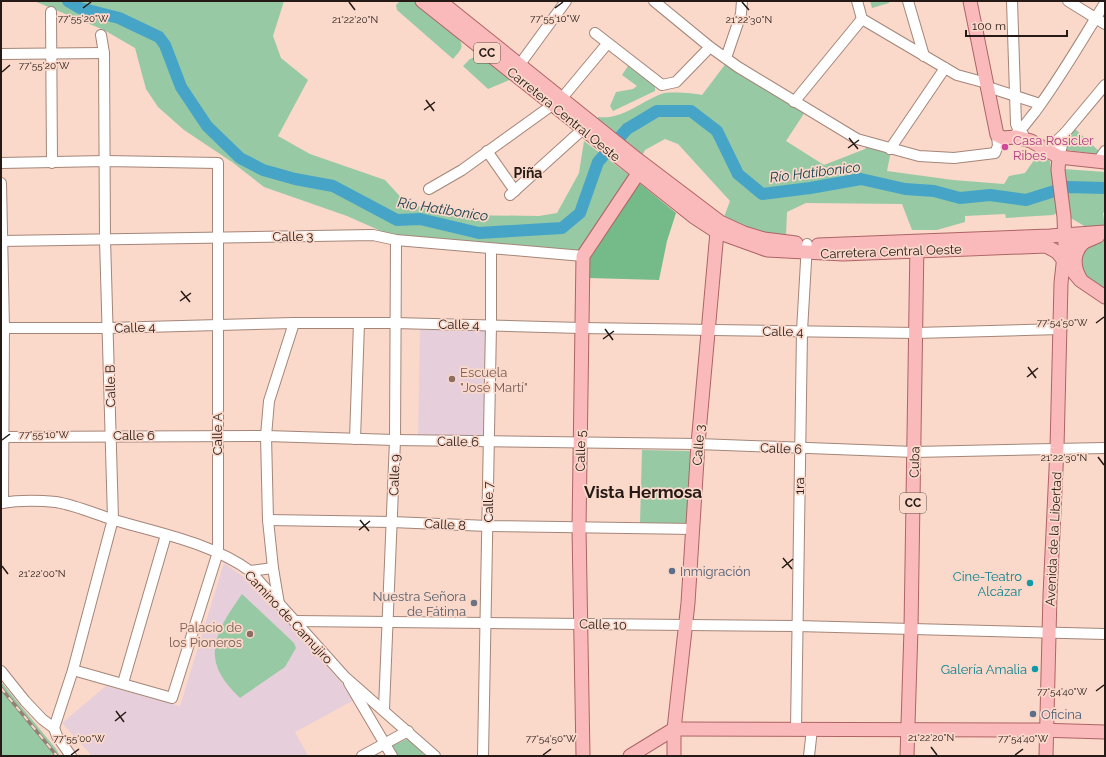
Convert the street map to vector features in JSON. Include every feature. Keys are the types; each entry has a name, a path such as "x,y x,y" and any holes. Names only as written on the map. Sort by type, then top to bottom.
{"main road":[{"name":"Carretera Central Oeste","path":"422,1 516,69 557,101 588,128 638,166 720,222 744,233 807,249"},
{"name":"Carretera Central Oeste","path":"440,1 516,69"},
{"path":"970,1 997,135 1003,138 1015,134 1047,150 1059,164 1103,158"},
{"name":"Avenida de la Libertad","path":"1046,756 1060,329 1065,235 1059,164"},
{"path":"583,256 638,166"},
{"name":"CC","path":"638,166 694,217 717,232"},
{"path":"1050,236 1063,215"},
{"name":"Carretera Central Oeste","path":"717,232 767,250 807,249 914,252 1040,246 1051,249 1064,257 1082,282 1105,297"},
{"name":"Calle 3","path":"674,756 674,729 686,626 707,329 717,232"},
{"path":"1064,257 1086,241 1105,232"},
{"name":"CC","path":"1065,235 1105,232"},
{"name":"Carretera Central Oeste","path":"914,252 949,240 1065,235"},
{"path":"1082,282 1076,272 1076,260 1080,246 1086,241"},
{"name":"Cuba","path":"907,756 911,629 916,332 914,252"},
{"name":"Calle 5","path":"583,256 579,528 583,756"},
{"path":"1062,298 1074,282 1082,282"},
{"path":"630,756 647,747 674,729 908,729 1105,732"},
{"path":"647,747 659,747 670,756"}],"street":[{"path":"516,69 566,1"},
{"path":"654,1 710,47 726,58 810,112 857,139 919,156 954,158 995,154 998,146 997,135"},
{"path":"726,58 741,14 742,1"},
{"path":"857,1 862,19 945,68 969,79 986,83 1040,104"},
{"path":"908,1 924,56"},
{"path":"1012,1 1016,124 1015,134"},
{"path":"1068,1 1105,24"},
{"path":"1015,134 1040,104 1062,73 1105,3"},
{"path":"51,12 50,54 52,163"},
{"path":"794,102 862,19"},
{"path":"594,33 662,85 676,82 710,47"},
{"name":"Calle B","path":"54,728 73,670 112,519 105,239 106,161 104,53 101,35"},
{"path":"428,189 462,170 557,101 607,44"},
{"path":"1,54 104,53"},
{"path":"890,149 945,68"},
{"path":"1047,150 1065,133 1105,85"},
{"path":"487,151 512,192 588,128"},
{"path":"1059,164 1065,133"},
{"path":"1,163 106,161"},
{"name":"Calle A","path":"106,161 218,163 218,552 172,698 123,683"},
{"path":"1,183 2,503"},
{"name":"Calle 3","path":"2,241 373,235 396,240 583,256"},
{"name":"Calle 9","path":"384,709 395,440 396,240"},
{"name":"Calle 7","path":"483,756 488,526 491,248"},
{"name":"1ra","path":"796,729 802,331 807,249"},
{"name":"Calle 4","path":"2,328 108,328 395,322 581,328 802,331 916,332 1060,329"},
{"path":"279,604 273,568 268,520 266,436 269,401 294,323"},
{"path":"354,439 359,323"},
{"name":"Calle 6","path":"1,437 111,435 266,436 580,444 698,444 800,449 914,452 1105,448"},
{"name":"Camino de Camujiro","path":"2,503 32,500 57,502 218,552 234,560 250,571 345,677 384,709 435,756"},
{"name":"Calle 8","path":"268,520 579,528 694,529"},
{"path":"73,670 123,683 166,535"},
{"path":"250,571 273,568"},
{"name":"Calle 10","path":"294,621 797,626 1105,634"},
{"path":"1,671 24,700 42,719 54,728 57,736 70,756"},
{"path":"345,677 392,756"},
{"path":"809,756 812,729"},
{"path":"362,756 408,731"}],"shaded area":[{"name":"Escuela \"José Martí\"","path":"420,329 486,331 483,436 418,437"},
{"name":"Palacio de los Pioneros","path":"224,563 252,583 356,699 295,732 308,756 92,756 62,723 106,686 180,706"}],"green space":[{"path":"34,1 284,1 273,36 281,58 308,80 278,136 310,154 385,180 407,204 460,215 539,216 557,213 579,173 584,141 629,175 581,252 390,235 347,216 264,187 232,162 184,130 158,107 146,89 135,48 104,30"},
{"path":"400,1 414,1 459,39 461,42 461,47 453,59 397,10 396,5"},
{"path":"870,1 889,1 889,3 872,8"},
{"path":"477,56 512,79 488,89 463,66 470,59"},
{"path":"727,62 805,112 786,141 824,165 865,149 867,145 891,151 887,171 953,180 1004,184 1009,176 1025,173 1039,153 1050,161 1057,213 1053,215 1006,218 1005,214 965,216 965,222 937,230 912,230 902,204 806,203 787,212 786,236 758,231 724,217 730,201 678,144 665,139 645,150 642,156 598,119 598,117 615,116 631,110 653,97 665,93 702,95"},
{"path":"628,66 655,86 655,91 613,111 610,106 616,92 633,89 637,86 622,75"},
{"path":"1073,127 1100,152 1098,154 1066,150 1068,133"},
{"path":"1064,169 1105,172 1105,212 1103,213 1105,226 1086,227 1069,217"},
{"path":"638,182 676,213 667,241 659,280 589,278 590,258"},
{"path":"1105,239 1105,290 1084,276 1079,268 1083,250 1093,242"},
{"path":"642,450 693,451 689,524 640,523"},
{"path":"242,594 294,643 296,648 285,667 240,698 227,684 219,671 215,659 215,647 218,634 224,622"},
{"path":"1,682 56,749 60,756 1,756"},
{"path":"409,738 425,756 398,756 392,746"}],"waterway":[{"name":"Río Hatibonico","path":"68,1 80,8 119,18 159,37 165,45 181,87 207,126 240,158 263,170 295,179 333,186 397,220 420,219 479,233 562,228 580,213 598,162 627,129 657,111 691,111 717,131 738,174 762,194 810,188 861,179 905,189 934,191 960,198 990,195 1026,200 1067,187 1105,188"}],"railway":[{"path":"1,688 57,756"}],"place":[{"name":"Casa Rosicler Ribes","path":"1005,147"},
{"name":"Escuela \"José Martí\"","path":"452,379"},
{"name":"Inmigración","path":"672,571"},
{"name":"Cine-Teatro Alcázar","path":"1030,583"},
{"name":"Nuestra Señora de Fátima","path":"474,603"},
{"name":"Palacio de los Pioneros","path":"250,634"},
{"name":"Galería Amalia","path":"1035,669"},
{"name":"Oficina","path":"1033,714"}],"district":[{"name":"Piña","path":"528,173"},
{"name":"Vista Hermosa","path":"643,492"}]}
